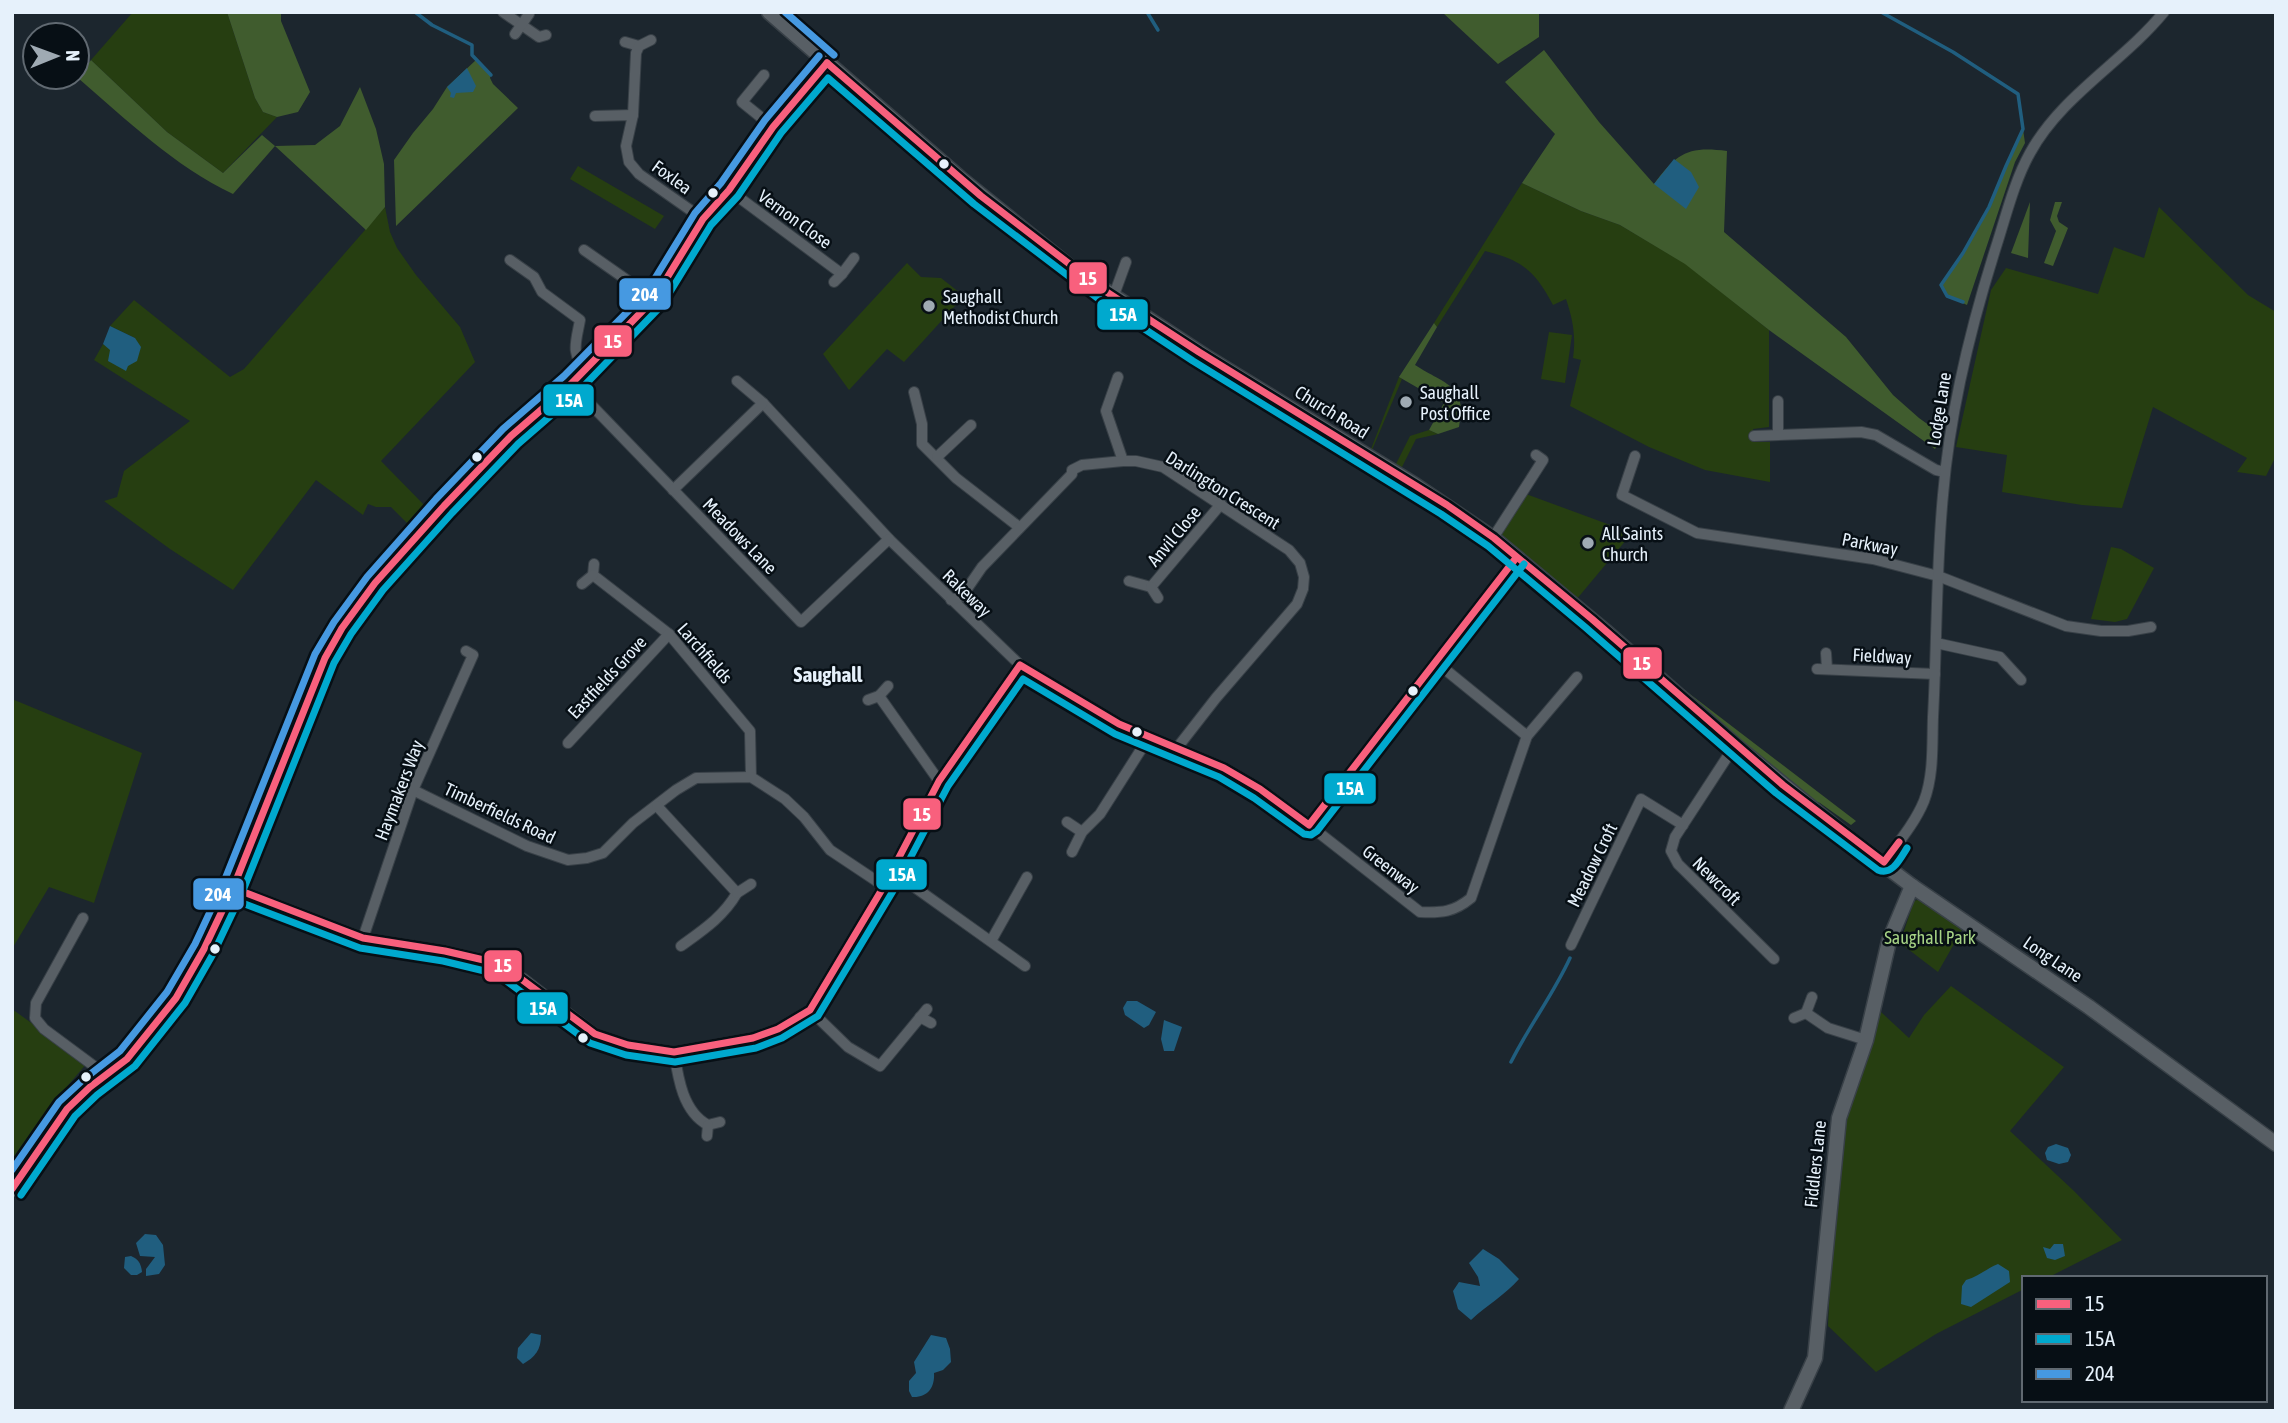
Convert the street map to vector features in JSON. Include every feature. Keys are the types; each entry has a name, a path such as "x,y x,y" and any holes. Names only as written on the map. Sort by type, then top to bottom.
{"street":[{"path":"503,12 518,29 540,39"},
{"name":"Church Road","path":"769,12 960,178 1071,268 1208,358 1415,485 1493,538 1808,806"},
{"name":"Lodge Lane","path":"1884,862 1916,817 1927,790 1938,576 1945,472 1952,417 1966,348 2012,197 2025,162 2038,140 2058,116 2139,40 2164,12"},
{"path":"518,29 529,14"},
{"path":"625,42 639,46 651,40"},
{"name":"Foxlea","path":"639,46 634,69 633,115 626,146 629,162 639,174 703,219"},
{"path":"12,1189 67,1110 90,1087 127,1059 176,998 204,949 233,888 325,658 342,628 375,583 444,506 511,436 571,384 654,299 703,219 729,190 773,127 827,63"},
{"path":"764,75 742,102 773,127"},
{"path":"595,116 633,115"},
{"name":"Vernon Close","path":"729,190 838,278 854,258"},
{"path":"584,250 654,299"},
{"path":"510,260 534,277 542,292 580,320 575,356 579,363 587,367"},
{"path":"1114,295 1126,262"},
{"path":"1118,377 1106,411 1122,461"},
{"name":"Rakeway","path":"737,381 763,403 890,539 1020,665 1119,724 1188,752"},
{"name":"Meadows Lane","path":"571,384 801,622 890,539"},
{"path":"914,393 922,424 922,444 956,478 1019,527"},
{"path":"1778,401 1779,435"},
{"path":"673,490 763,403"},
{"path":"934,455 971,425"},
{"path":"1754,436 1861,432 1876,435 1936,470 1945,472"},
{"name":"Parkway","path":"1635,456 1622,495 1697,533 1873,559 1938,576 2066,626 2101,631 2128,631 2151,627"},
{"path":"1493,538 1543,460"},
{"name":"Darlington Crescent","path":"951,600 962,596 982,567 1072,474 1072,470 1082,465 1136,461 1163,467 1221,504 1289,550 1300,563 1304,577 1303,589 1297,604 1177,748"},
{"name":"Anvil Close","path":"1151,587 1221,504"},
{"path":"1310,825 1516,558"},
{"path":"582,584 593,575 594,564"},
{"name":"Larchfields","path":"593,575 669,634 750,731 751,777"},
{"name":"Anvil Close","path":"1129,581 1151,587 1158,598"},
{"name":"Eastfields Grove","path":"568,743 669,634"},
{"path":"1936,643 2000,657 2021,680"},
{"name":"Fieldway","path":"1826,653 1822,669 1935,674"},
{"name":"Haymakers Way","path":"363,939 413,790 474,655"},
{"path":"1436,662 1527,736"},
{"path":"233,888 363,939 445,951 501,964 595,1034 628,1045 674,1052 753,1038 778,1029 810,1010 884,886 939,781 1020,665"},
{"name":"Greenway","path":"1188,752 1224,768 1260,789 1420,912 1443,914 1459,908 1471,898 1527,736 1577,677"},
{"path":"888,686 873,698 939,781"},
{"path":"1072,852 1082,832 1100,814 1149,737"},
{"name":"Newcroft","path":"1735,745 1675,837 1671,851 1675,859 1773,959"},
{"path":"751,777 785,799 830,849 884,886"},
{"name":"Timberfields Road","path":"413,790 527,846 568,860 603,853 633,823 696,778 751,777"},
{"name":"Meadow Croft","path":"1571,945 1642,794 1683,825"},
{"path":"657,806 737,893"},
{"name":"Long Lane","path":"1808,806 1912,886 2089,1007 2276,1143"},
{"path":"1067,822 1082,832"},
{"path":"892,871 1025,966"},
{"path":"991,941 1022,895 1027,877"},
{"path":"681,946 714,922 728,908 737,893 751,884"},
{"name":"Fiddlers Lane","path":"1791,1411 1815,1358 1839,1118 1866,1040 1889,941 1912,886"},
{"path":"83,918 36,1003 35,1018 44,1029 106,1075"},
{"path":"1794,1018 1806,1013 1812,997"},
{"path":"810,1010 848,1047 880,1066 924,1013 931,1023"},
{"path":"1806,1013 1828,1028 1866,1040"},
{"path":"674,1052 686,1102 698,1120 708,1125 720,1122"},
{"path":"707,1136 708,1125"}],"green space":[{"path":"133,12 227,12 255,98 263,112 277,117 223,173 167,132 91,60"},
{"path":"227,12 281,12 281,21 310,92 298,112 277,117 263,112 255,98"},
{"path":"1442,12 1539,12 1539,37 1498,64"},
{"path":"1544,50 1599,122 1654,184 1670,165 1685,154 1702,150 1727,151 1724,232 1846,337 1893,395 1944,436 1935,449 1769,330 1685,264 1620,225 1581,211 1522,183 1555,134 1505,82"},
{"path":"91,60 167,132 223,173 262,135 275,146 233,194 191,170 133,126 91,89"},
{"path":"476,60 491,75 493,84 518,108 396,226 394,160 447,87"},
{"path":"360,87 376,129 384,164 385,207 366,230 275,146 315,145 340,126"},
{"path":"2023,129 2025,143 2015,162 1967,305 1947,296 1941,285 1980,226"},
{"path":"578,166 664,216 655,229 570,179"},
{"path":"1522,183 1581,211 1620,225 1686,264 1769,330 1769,427 1753,429 1753,442 1770,442 1770,482 1705,470 1649,447 1570,406 1581,360 1573,358 1573,328 1566,299 1553,305 1533,275 1509,258 1485,251 1437,327 1434,323"},
{"path":"2030,202 2028,258 2011,253"},
{"path":"2055,202 2062,202 2057,216 2059,222 2068,228 2053,266 2044,263 2056,231 2050,220"},
{"path":"385,207 390,232 397,248 460,327 475,362 381,461 429,510 414,530 391,507 368,504 363,515 316,480 233,590 104,501 117,497 124,471 190,421 94,360 103,344 111,350 109,361 126,370 135,338 110,326 134,300 230,377 244,369"},
{"path":"2159,207 2248,295 2276,312 2276,456 2266,476 2237,472 2247,458 2153,407 2122,508 2082,505 2002,492 2007,455 1956,447 1991,290 2006,268 2098,294 2114,247 2144,258"},
{"path":"907,263 921,277 941,278 964,296 904,362 887,349 849,390 823,354"},
{"path":"1434,323 1437,327 1415,365 1452,388 1460,402 1461,413 1459,427 1438,434 1429,430 1444,403 1399,377"},
{"path":"1549,332 1572,335 1565,383 1541,379"},
{"path":"1399,377 1402,379 1372,450 1371,449"},
{"path":"1429,430 1438,434 1416,439 1402,467 1395,466 1410,436"},
{"path":"1526,494 1632,533 1576,600 1500,537"},
{"path":"2111,547 2121,549 2154,568 2127,619 2115,622 2091,619"},
{"path":"1682,688 1856,821 1851,825 1820,803 1807,798 1684,694"},
{"path":"12,699 142,753 94,903 49,887 12,949"},
{"name":"Saughall Park","path":"1921,899 1962,930 1938,972 1900,943 1914,901"},
{"path":"1951,986 2064,1067 2010,1131 2122,1240 2051,1276 2022,1276 2022,1290 1936,1334 1876,1372 1828,1326 1844,1126 1881,1012 1909,1038 1924,1015"},
{"path":"12,1009 87,1063 53,1103 12,1170"}],"water":[{"path":"467,68 476,86 473,92 456,93 454,98 450,97 451,93 447,87"},
{"path":"1674,159 1691,172 1699,187 1686,209 1654,184"},
{"path":"110,326 135,338 141,347 137,361 128,366 126,371 108,361 110,350 103,344"},
{"path":"1127,1001 1137,1001 1156,1012 1149,1025 1144,1028 1125,1015 1123,1008"},
{"path":"1164,1020 1182,1027 1174,1051 1164,1051 1161,1039"},
{"path":"2056,1144 2068,1148 2071,1155 2068,1162 2059,1164 2047,1160 2045,1153 2048,1147"},
{"path":"145,1234 156,1235 163,1245 165,1265 159,1274 146,1276 146,1269 155,1257 140,1256 136,1243"},
{"path":"2054,1244 2063,1244 2065,1256 2055,1260 2047,1258 2043,1247 2050,1249"},
{"path":"1483,1249 1499,1259 1519,1279 1471,1320 1458,1309 1453,1291 1459,1282 1480,1286 1469,1263"},
{"path":"131,1256 141,1266 142,1272 137,1275 131,1275 124,1268 125,1257"},
{"path":"1998,1264 2009,1271 2010,1282 1971,1307 1961,1304 1962,1286 1966,1280"},
{"path":"531,1333 541,1335 540,1345 534,1356 523,1364 517,1358 518,1348"},
{"path":"931,1335 946,1338 951,1362 943,1370 934,1373 933,1383 926,1394 912,1397 909,1381 916,1373 914,1362"}],"waterway":[{"path":"415,12 432,25 472,45 472,55 491,75"},
{"path":"1147,12 1158,30"},
{"path":"1881,12 1953,52 2018,94 2023,129 1989,207 1941,285 1947,296 1963,302"},
{"path":"1511,1062 1570,958"}],"transit line":[{"name":"204","path":"785,12 834,55"},
{"name":"204","path":"12,1170 59,1102 120,1051 167,992 195,944 223,884 315,654 334,622 367,577 436,499 503,429 564,376 646,293 695,213 721,183 765,120 819,56"},
{"name":"15","path":"827,63 981,196 1102,289 1447,505 1494,538 1783,785 1884,862 1899,842"},
{"name":"15","path":"12,1189 67,1109 90,1087 127,1059 176,998 204,949 233,888 325,658 342,628 375,583 444,506 511,436 571,384 654,299 703,219 729,190 773,127 827,63"},
{"name":"15A","path":"21,1195 75,1116 135,1066 185,1003 213,954 242,893 334,663 351,634 383,590 452,513 518,444 579,391 662,305 711,225 738,196 781,133 828,78 974,204 1096,297 1488,546 1776,793 1878,870 1891,869 1907,848"},
{"name":"15","path":"233,888 363,938 445,951 501,964 595,1034 628,1045 674,1052 753,1038 778,1029 810,1010 884,886 939,781 1020,665 1119,724 1224,768 1260,789 1309,825 1516,558"},
{"name":"15A","path":"229,898 360,948 443,961 497,974 590,1043 626,1055 675,1062 756,1048 782,1038 818,1016 893,891 948,786 1023,679 1115,734 1219,777 1304,834 1311,835 1317,831 1524,564"}],"place":[{"name":"Saughall Methodist Church","path":"929,306"},
{"name":"Saughall Post Office","path":"1406,402"},
{"name":"All Saints Church","path":"1588,543"}],"district":[{"name":"Saughall","path":"828,674"}]}
